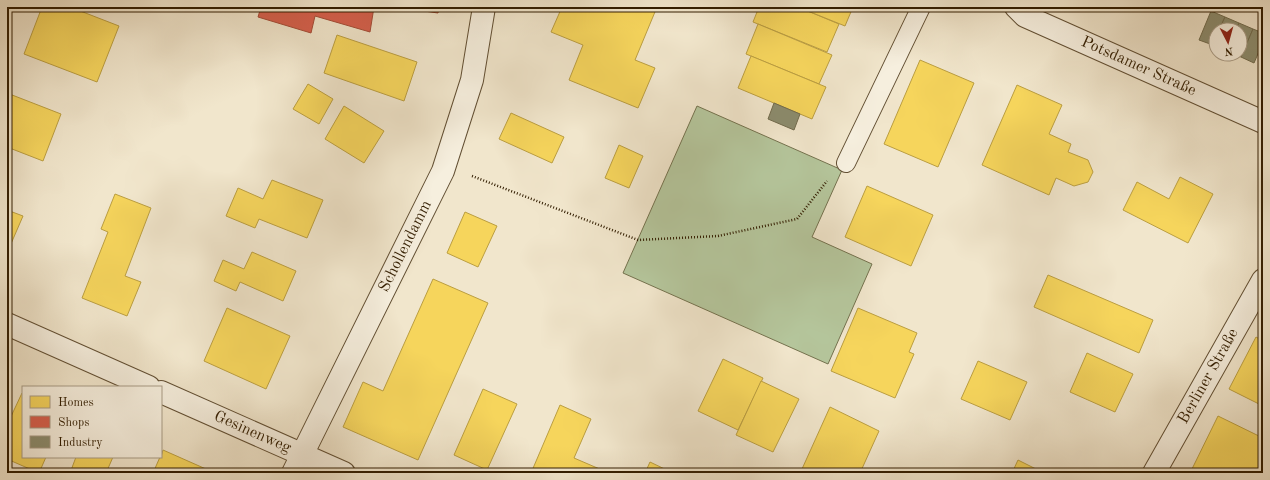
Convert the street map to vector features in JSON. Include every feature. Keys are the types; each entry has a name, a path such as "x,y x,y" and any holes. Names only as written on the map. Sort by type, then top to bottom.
{"street":[{"name":"Schollendamm","path":"298,464 443,171 472,80 484,7"},
{"name":"Potsdamer Straße","path":"1016,7 1025,16 1263,122"},
{"name":"Berliner Straße","path":"1154,473 1263,280"},
{"path":"7,324 147,386"},
{"name":"Gesinenweg","path":"162,393 298,464 344,473"}],"lane":[{"path":"846,163 921,7"}],"path":[{"path":"444,166 638,240 718,236 797,219 826,182 846,163"}],"green space":[{"path":"697,106 842,170 812,237 872,264 828,364 623,273"}],"building: Homes":[{"path":"42,7 70,7 119,26 97,82 24,54"},
{"path":"562,7 657,7 635,60 655,68 638,108 569,80 583,45 551,32"},
{"path":"759,7 798,7 839,24 827,52 753,22"},
{"path":"798,7 853,7 845,26"},
{"path":"758,24 832,55 819,84 746,54"},
{"path":"337,35 417,62 404,101 324,73"},
{"path":"751,56 826,87 812,119 738,88"},
{"path":"920,60 974,83 938,167 884,144"},
{"path":"308,84 333,99 319,124 293,109"},
{"path":"1017,85 1062,105 1049,134 1071,144 1068,152 1088,160 1093,172 1088,182 1074,186 1056,178 1049,195 982,165"},
{"path":"7,93 61,114 43,161 7,147"},
{"path":"344,106 384,131 364,163 325,139"},
{"path":"511,113 564,137 552,163 499,139"},
{"path":"619,145 643,156 629,188 605,178"},
{"path":"1180,177 1213,194 1188,243 1123,210 1137,182 1169,199"},
{"path":"272,180 323,200 307,238 259,219 255,228 226,216 238,188 263,199"},
{"path":"867,186 933,215 911,266 845,237"},
{"path":"115,194 151,208 125,276 141,282 127,316 82,298 108,232 101,229"},
{"path":"7,210 23,216 7,253"},
{"path":"465,212 497,226 478,267 447,253"},
{"path":"252,252 296,271 283,301 240,282 236,291 214,281 223,260 244,269"},
{"path":"1048,275 1153,320 1139,353 1034,307"},
{"path":"433,279 488,303 418,460 343,427 363,382 383,391"},
{"path":"227,308 290,336 266,389 204,361"},
{"path":"858,308 917,333 909,352 914,354 895,398 831,371"},
{"path":"1256,337 1263,341 1263,406 1229,389"},
{"path":"1087,353 1133,374 1115,412 1070,392"},
{"path":"723,359 763,378 738,430 698,411"},
{"path":"978,361 1027,382 1010,420 961,399"},
{"path":"761,381 799,399 773,452 736,435"},
{"path":"483,389 517,404 487,470 454,455"},
{"path":"22,393 22,458 46,458 39,473 7,459 7,425"},
{"path":"560,405 591,419 574,458 609,473 531,473"},
{"path":"830,407 879,431 860,473 810,473 802,469"},
{"path":"1218,416 1263,438 1263,473 1196,473 1191,471"},
{"path":"163,450 215,473 153,473 160,458 162,458"},
{"path":"76,458 113,458 106,473 70,473"},
{"path":"1018,460 1044,473 1012,473"},
{"path":"650,462 673,473 645,473"}],"building: Shops":[{"path":"261,7 374,7 370,32 315,16 311,33 258,17"},
{"path":"396,7 439,7 438,13"}],"building: Industry":[{"path":"1211,11 1225,17 1223,22 1208,22 1208,43 1199,40"},
{"path":"1225,17 1237,22 1223,22"},
{"path":"1248,27 1253,29 1248,41"},
{"path":"1253,29 1263,33 1263,42 1254,63 1248,60 1248,41"},
{"path":"774,103 800,114 794,130 768,119"}]}
